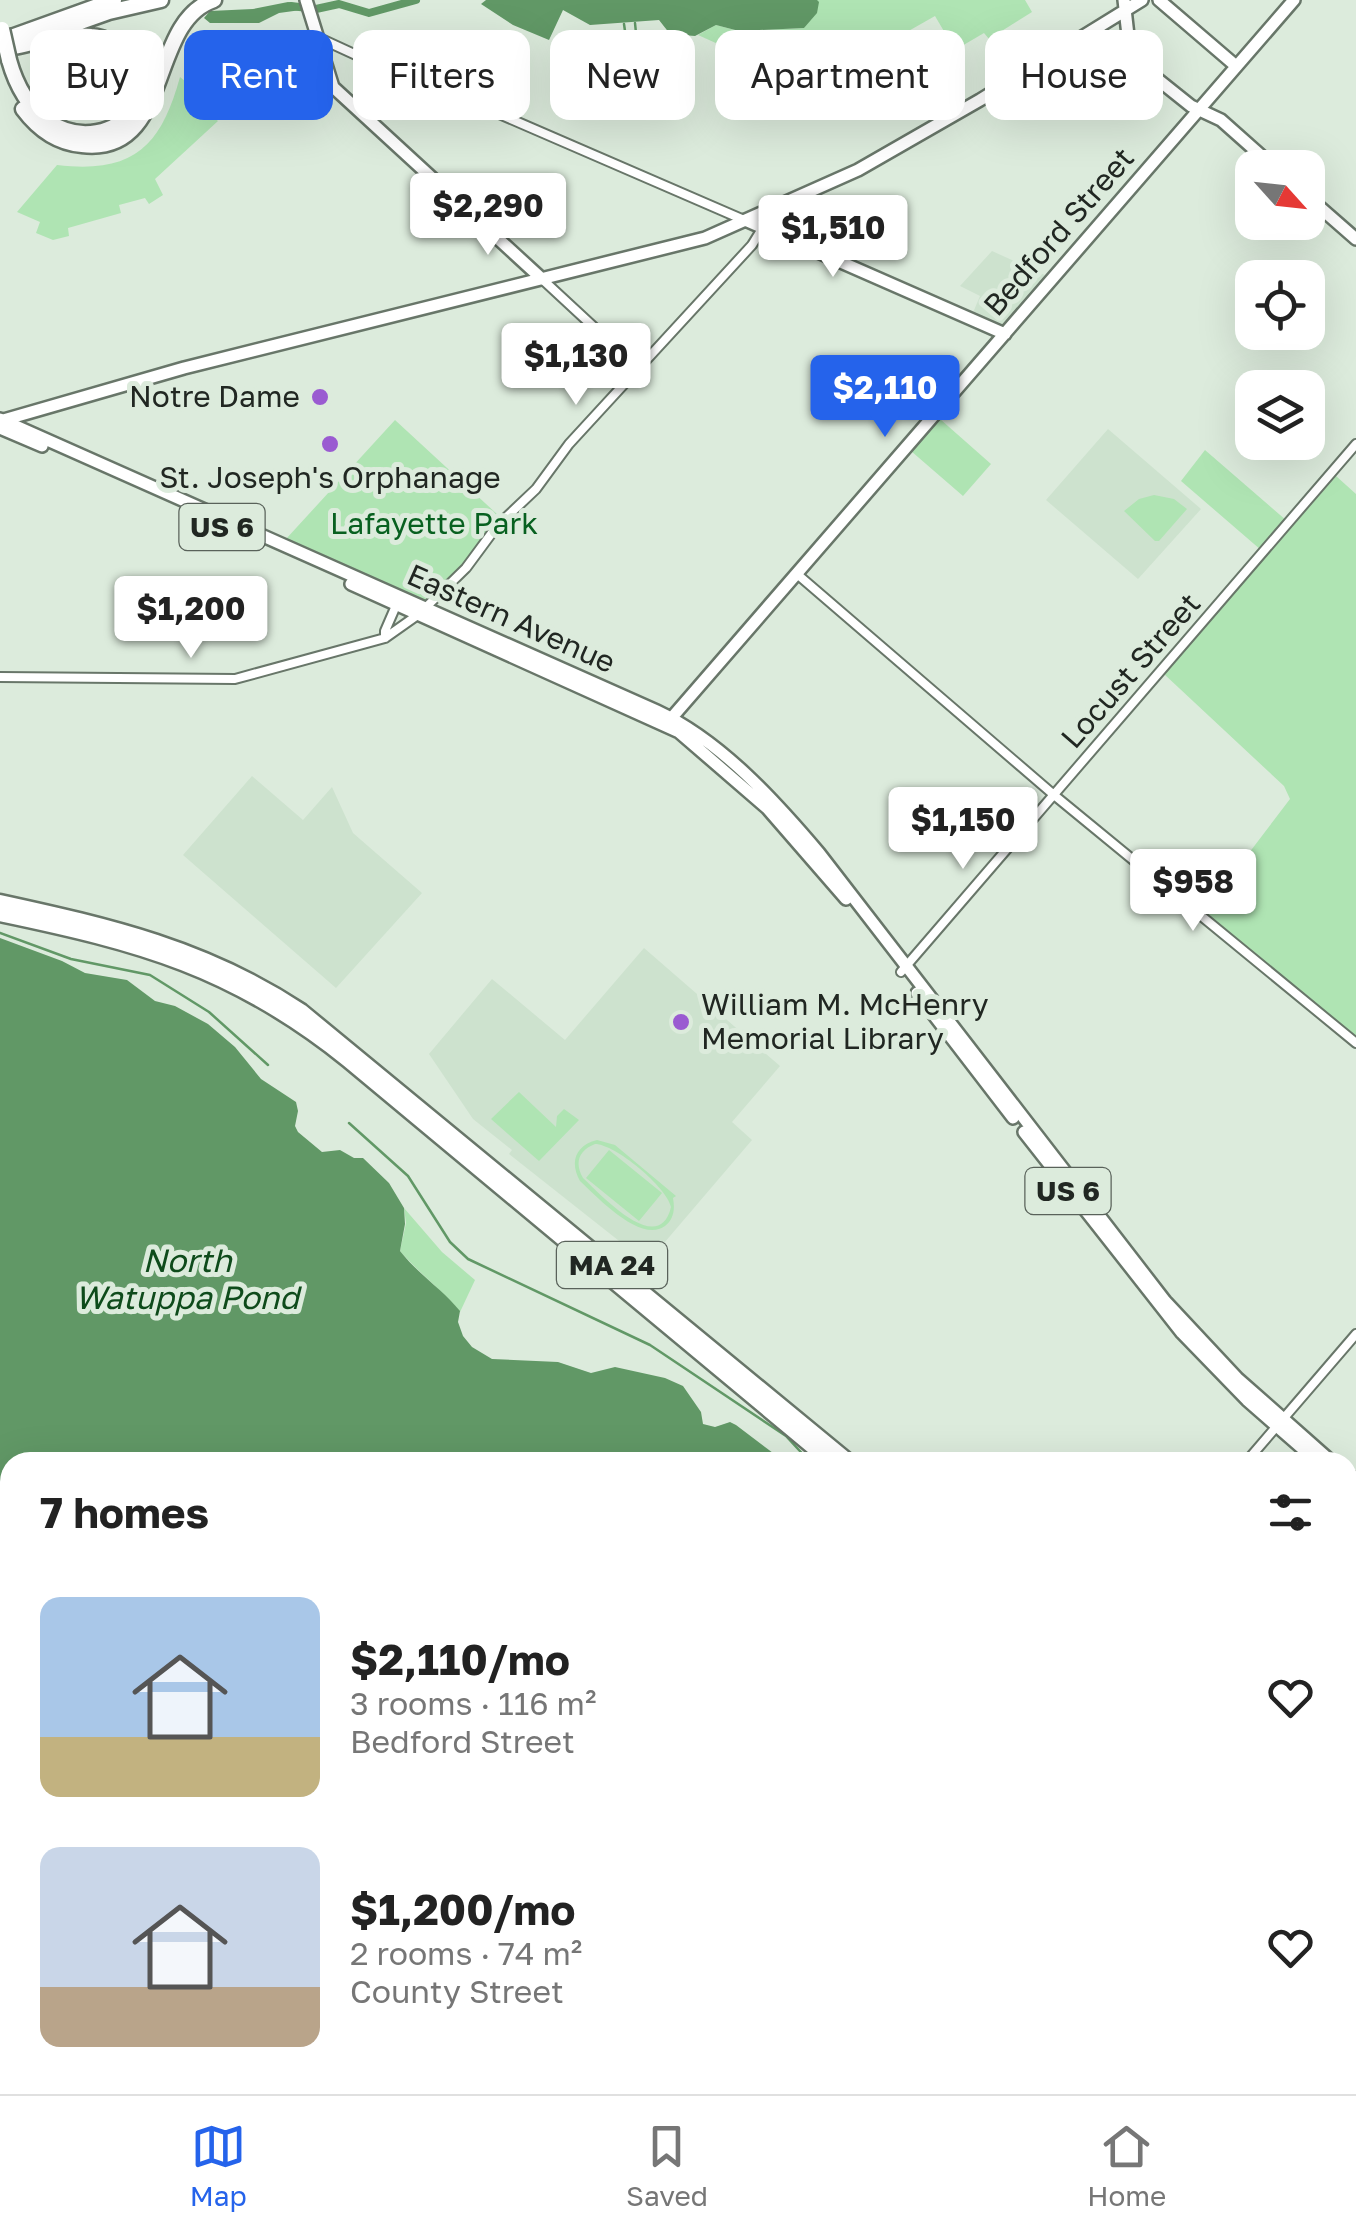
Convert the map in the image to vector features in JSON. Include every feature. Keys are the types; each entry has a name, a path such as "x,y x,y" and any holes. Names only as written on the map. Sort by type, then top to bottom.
{"highway":[{"path":"4,46 114,0"},
{"path":"4,46 158,1"},
{"path":"4,46 17,100 44,131 77,145 107,143 142,119 183,24 205,4"},
{"path":"79,36 107,40 124,53 133,70 132,104 121,120 106,131 90,135 70,133 46,120 30,104 4,46 79,36"},
{"name":"MA 24","path":"0,902 129,931 211,961 302,1010 819,1452"},
{"name":"MA 24","path":"0,914 126,942 207,972 297,1022 367,1069 837,1452"}],"main road":[{"path":"1096,30 1127,5 1145,0"},
{"path":"1127,30 1145,0"},
{"path":"1159,0 1236,66"},
{"name":"Bedford Street","path":"669,721 1294,0"},
{"path":"307,5 315,30"},
{"path":"1126,30 1127,5"},
{"path":"1163,82 1184,100 1190,111 1189,120"},
{"path":"333,87 542,279"},
{"path":"1,422 184,368 702,239 858,170 985,95"},
{"path":"1184,100 1205,103 1254,150"},
{"path":"1325,212 1356,240"},
{"path":"745,220 1004,334"},
{"name":"Eastern Avenue","path":"1,422 669,721"},
{"name":"US 6","path":"669,721 776,817 904,969 1154,1288 1308,1452"},
{"name":"US 6","path":"1280,1423 1319,1452"}],"street":[{"path":"333,44 443,95 486,109 745,220"},
{"path":"0,677 235,679 385,638 422,611 466,568 497,526 534,492 567,446 764,229 775,208"},
{"path":"542,279 638,368"},
{"name":"Locust Street","path":"904,969 1356,444"},
{"path":"797,574 1054,795 1356,1044"},
{"path":"385,638 384,630 398,600"},
{"path":"1255,1452 1356,1334"}],"shaded area":[{"path":"992,251 1047,276 1002,327 972,315 980,296 960,286"},
{"path":"1108,429 1201,509 1138,579 1046,500"},
{"path":"252,776 303,820 332,787 353,833 422,893 336,988 183,855"},
{"path":"644,948 780,1066 732,1122 752,1140 647,1263 509,1154 512,1150 473,1119 429,1054 492,979 565,1040"}],"green space":[{"path":"817,0 1025,0 1032,12 1003,30 985,30 985,34 965,44 965,30 943,30 935,16 910,30 761,30 804,28"},
{"path":"716,25 735,30 715,30 715,43 698,35"},
{"path":"180,77 184,80 184,120 218,121 155,179 163,195 149,204 145,198 119,205 121,213 68,228 69,236 53,240 36,233 40,222 17,212 57,165 106,165 140,150 153,138"},
{"path":"940,419 991,464 963,496 911,451"},
{"name":"Lafayette Park","path":"395,420 498,515 466,563 424,601 286,539"},
{"path":"1205,450 1287,521 1261,550 1181,481"},
{"path":"1336,476 1356,494 1356,1036 1204,912 1290,799 1284,786 1164,674"},
{"path":"1154,495 1174,499 1187,509 1159,541 1124,511 1139,499"},
{"path":"519,1092 556,1127 557,1116 564,1109 579,1120 539,1161 491,1119"},
{"path":"597,1140 615,1145 676,1196 673,1214 665,1226 655,1230 632,1224 580,1181 576,1155","holes":["595,1144 627,1159 660,1189 671,1207 665,1221 655,1226 629,1218 583,1178 579,1167 582,1153"]},
{"path":"609,1150 662,1193 639,1221 586,1178"},
{"path":"404,1208 442,1252 475,1280 460,1312 400,1251 406,1223"}],"water":[{"path":"486,0 819,2 817,13 804,28 735,30 716,25 695,36 695,30 667,30 659,20 590,25 563,10 554,30 550,30 549,40 513,25 481,4"},
{"path":"300,4 301,10 279,13 259,23 210,23 204,18 210,11"},
{"name":"North Watuppa Pond","path":"0,938 85,973 127,980 155,1001 175,1006 208,1024 235,1047 261,1079 296,1102 298,1132 322,1152 340,1150 363,1158 389,1183 404,1208 400,1251 460,1311 458,1322 472,1347 492,1359 558,1362 591,1373 615,1367 665,1378 683,1386 701,1412 703,1424 715,1427 730,1422 772,1452 0,1452"}],"waterway":[{"path":"291,6 316,9 339,4 369,13 416,0"},
{"path":"635,23 636,30"},
{"path":"624,24 625,30"},
{"path":"0,933 71,959 150,975 209,1012 268,1065"},
{"path":"349,1123 408,1176 450,1242 468,1259 650,1345 786,1436 801,1452"}],"place":[{"name":"Notre Dame","path":"320,397"},
{"name":"St. Joseph's Orphanage","path":"330,444"},
{"name":"William M. McHenry Memorial Library","path":"681,1022"}]}
